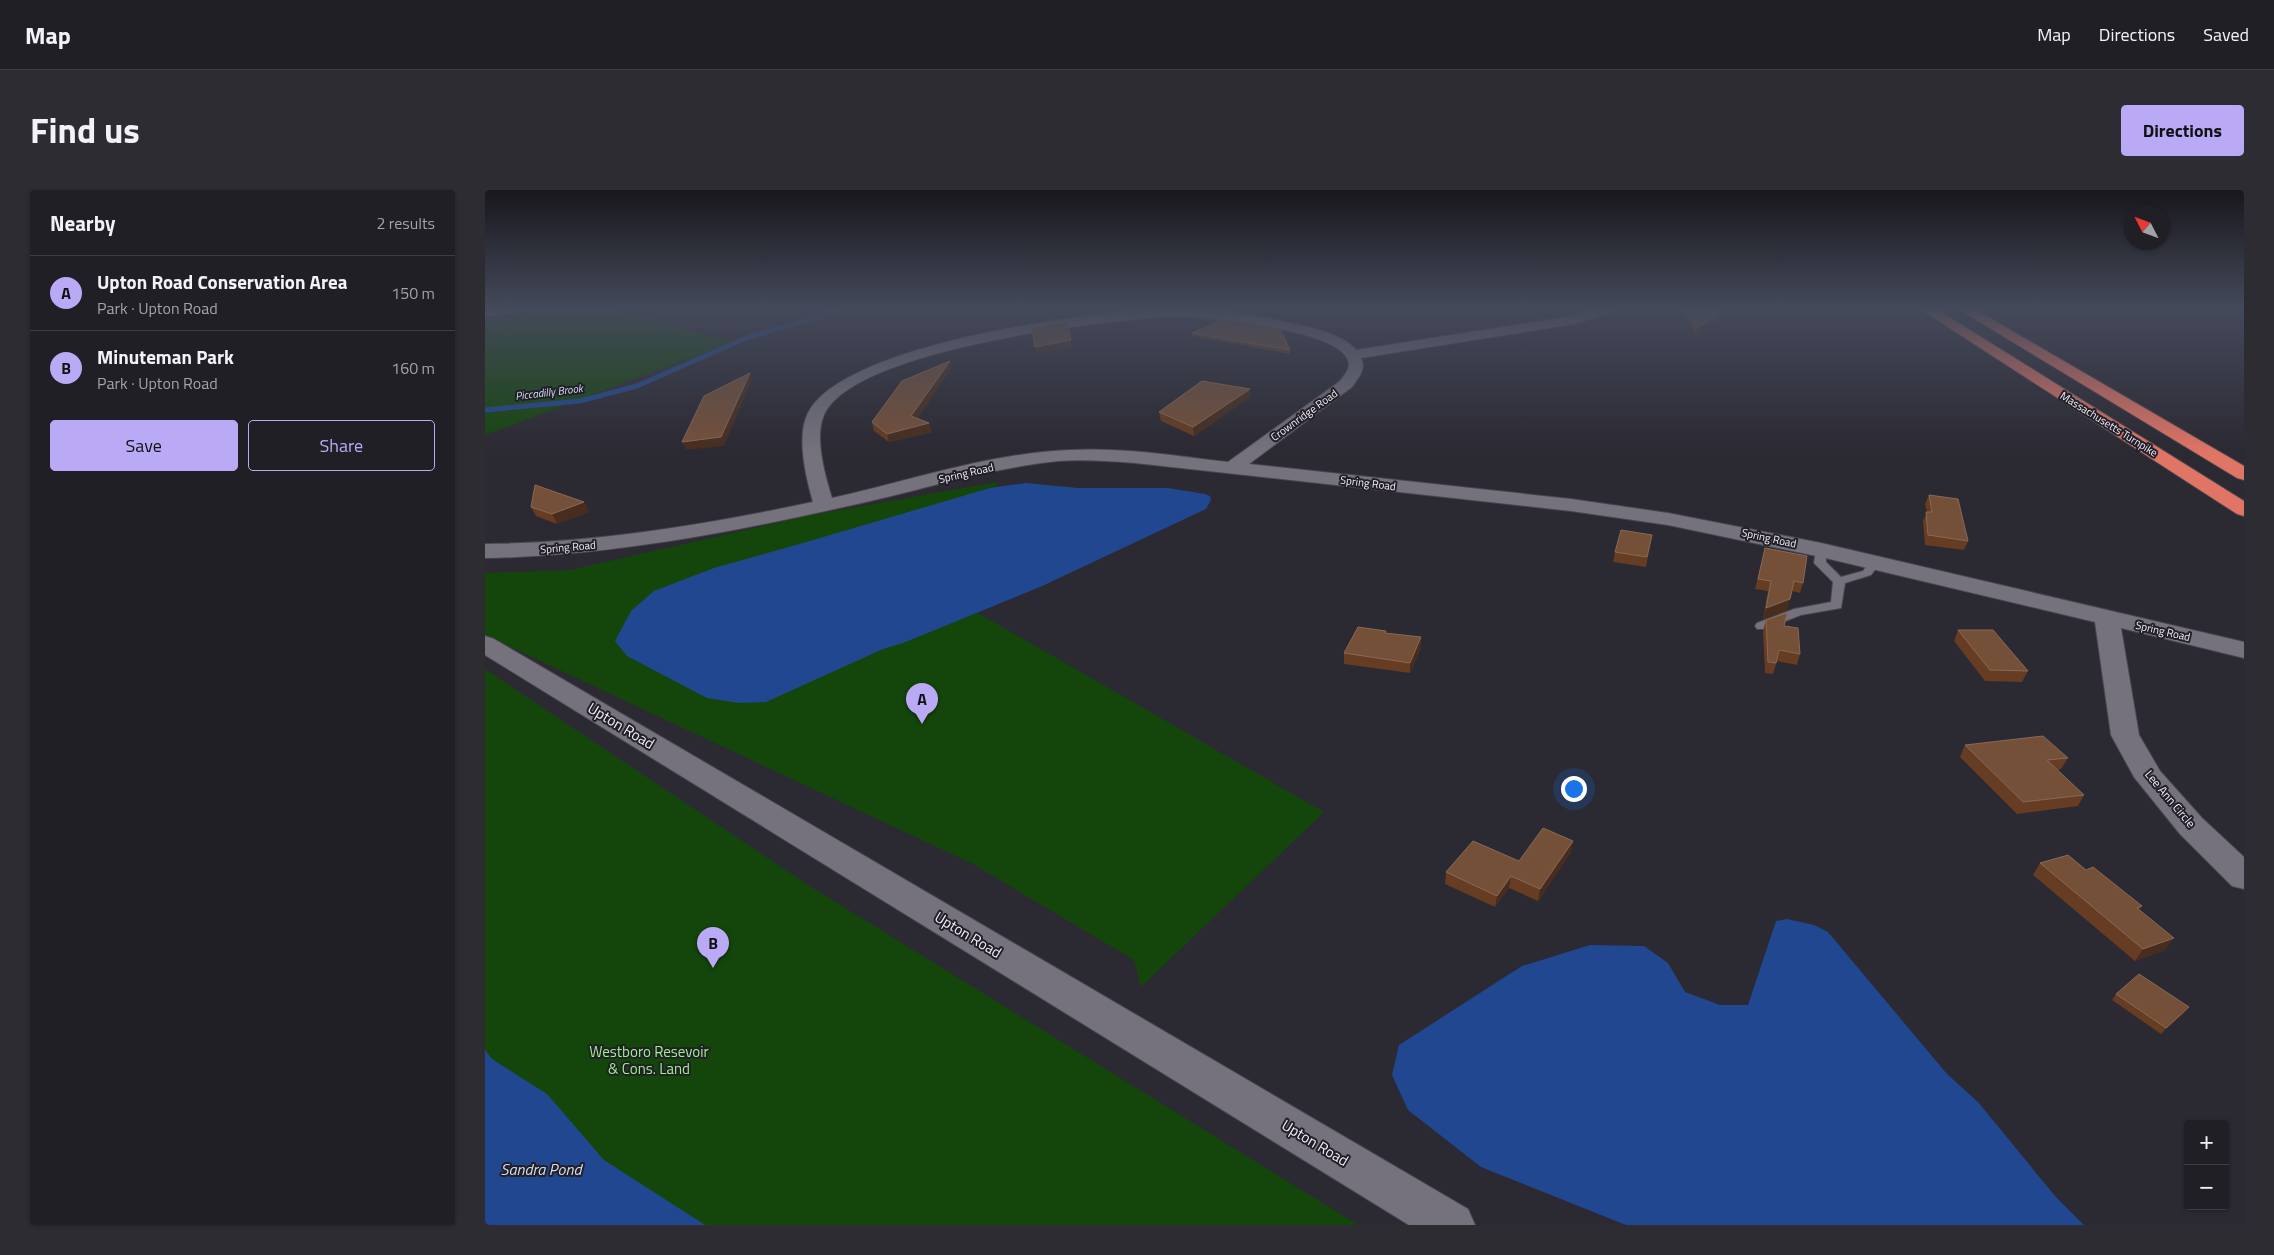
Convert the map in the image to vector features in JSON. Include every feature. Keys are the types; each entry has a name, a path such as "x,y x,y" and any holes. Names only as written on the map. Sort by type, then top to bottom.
{"highway":[{"name":"Massachusetts Turnpike","path":"2000,355 2244,510"},
{"name":"Massachusetts Turnpike","path":"2044,355 2244,474"}],"street":[{"path":"824,505 815,472 812,426 816,412 827,398 845,384 867,372 914,355"},
{"name":"Crownridge Road","path":"1233,467 1346,384 1355,372 1356,360 1353,355"},
{"name":"Spring Road","path":"486,552 541,550 654,538 824,505 1005,464 1049,456 1127,456 1600,509 1718,528 1875,562 2244,650"},
{"name":"Lee Ann Circle","path":"2107,618 2125,735 2149,777 2191,826 2244,877"},
{"name":"Upton Road","path":"485,644 1452,1225"}],"lane":[{"path":"1821,550 1820,563 1839,581"},
{"path":"1839,581 1867,573 1875,562"},
{"path":"1761,626 1798,612 1837,605 1839,581"}],"green space":[{"path":"485,355 698,355 485,435"},
{"path":"997,482 973,610 1324,812 1141,987 1134,960 973,864 485,635 485,573 570,570 812,515"},
{"name":"Westboro Resevoir & Cons. Land","path":"485,669 808,885 1358,1225 485,1225"}],"water":[{"path":"1026,483 1078,488 1168,488 1205,494 1210,496 1211,500 1206,509 1040,587 903,643 883,649 766,702 739,703 707,698 627,656 615,641 631,611 654,591 714,568 990,488"},
{"path":"1787,919 1814,925 1828,932 1947,1074 1978,1102 2055,1196 2084,1225 1626,1225 1481,1167 1408,1110 1392,1075 1399,1045 1522,966 1590,945 1644,946 1668,963 1685,992 1720,1005 1748,1005 1776,921"},
{"name":"Sandra Pond","path":"485,1050 492,1059 547,1094 604,1160 705,1225 485,1225"}],"building":[{"path":"950,361 911,416 929,423 887,434 872,422 902,381"},
{"path":"750,373 721,437 682,442 704,396"},
{"path":"1202,381 1250,389 1193,427 1159,412"},
{"path":"535,485 584,502 552,514 531,507"},
{"path":"1929,495 1958,499 1968,541 1928,535 1926,512 1932,512"},
{"path":"1621,530 1652,535 1647,557 1615,552"},
{"path":"1765,548 1807,556 1803,583 1794,581 1790,599 1766,608 1771,581 1758,579"},
{"path":"1787,613 1784,626 1798,628 1800,654 1779,650 1776,663 1768,662 1766,620"},
{"path":"1358,627 1386,631 1385,633 1421,637 1410,663 1344,653"},
{"path":"1958,630 1993,630 2028,671 1990,670"},
{"path":"2043,736 2068,758 2047,760 2084,795 2023,802 1965,745"},
{"path":"1543,828 1573,841 1540,889 1511,876 1497,896 1446,872 1473,841 1519,861"},
{"path":"2068,855 2086,870 2093,867 2142,906 2137,908 2174,938 2143,949 2040,863"},
{"path":"2139,974 2189,1007 2166,1028 2116,994"}],"waterway":[{"name":"Piccadilly Brook","path":"485,410 580,401 637,386 707,355"}],"place":[{"name":"Upton Road Conservation Area","path":"922,724"},
{"name":"Minuteman Park","path":"713,968"}]}
